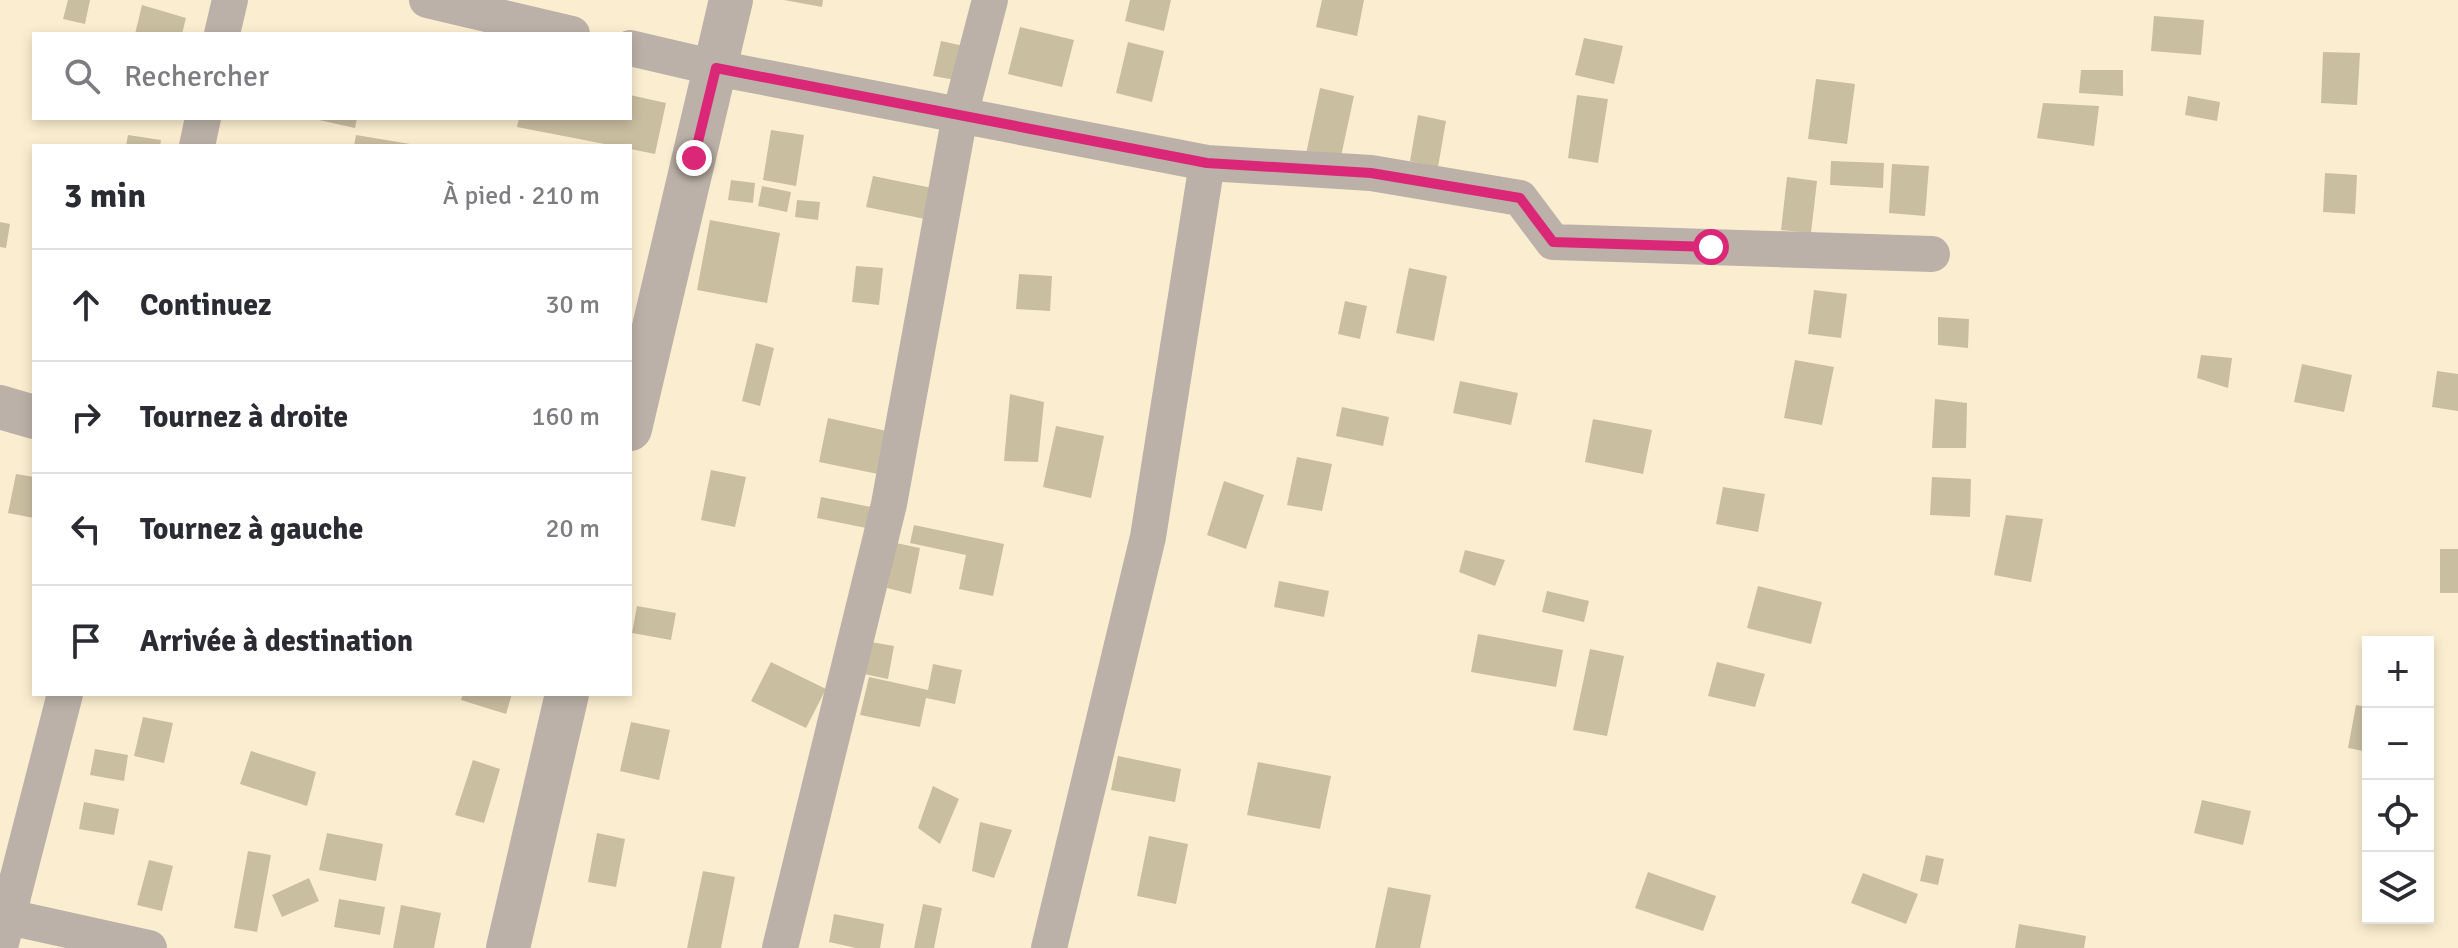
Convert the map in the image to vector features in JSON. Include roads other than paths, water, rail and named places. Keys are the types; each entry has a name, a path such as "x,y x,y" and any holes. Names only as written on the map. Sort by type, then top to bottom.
{"street":[{"path":"222,32 230,0"},
{"path":"427,0 563,32"},
{"path":"632,421 731,0"},
{"path":"780,948 889,504 960,115 990,0"},
{"path":"632,48 716,68 1207,163 1371,173 1520,198 1553,242 1932,254"},
{"path":"197,144 203,120"},
{"path":"1049,948 1148,537 1207,163"},
{"path":"0,407 32,416"},
{"path":"64,696 2,926 149,948"},
{"path":"508,948 567,696"}]}
